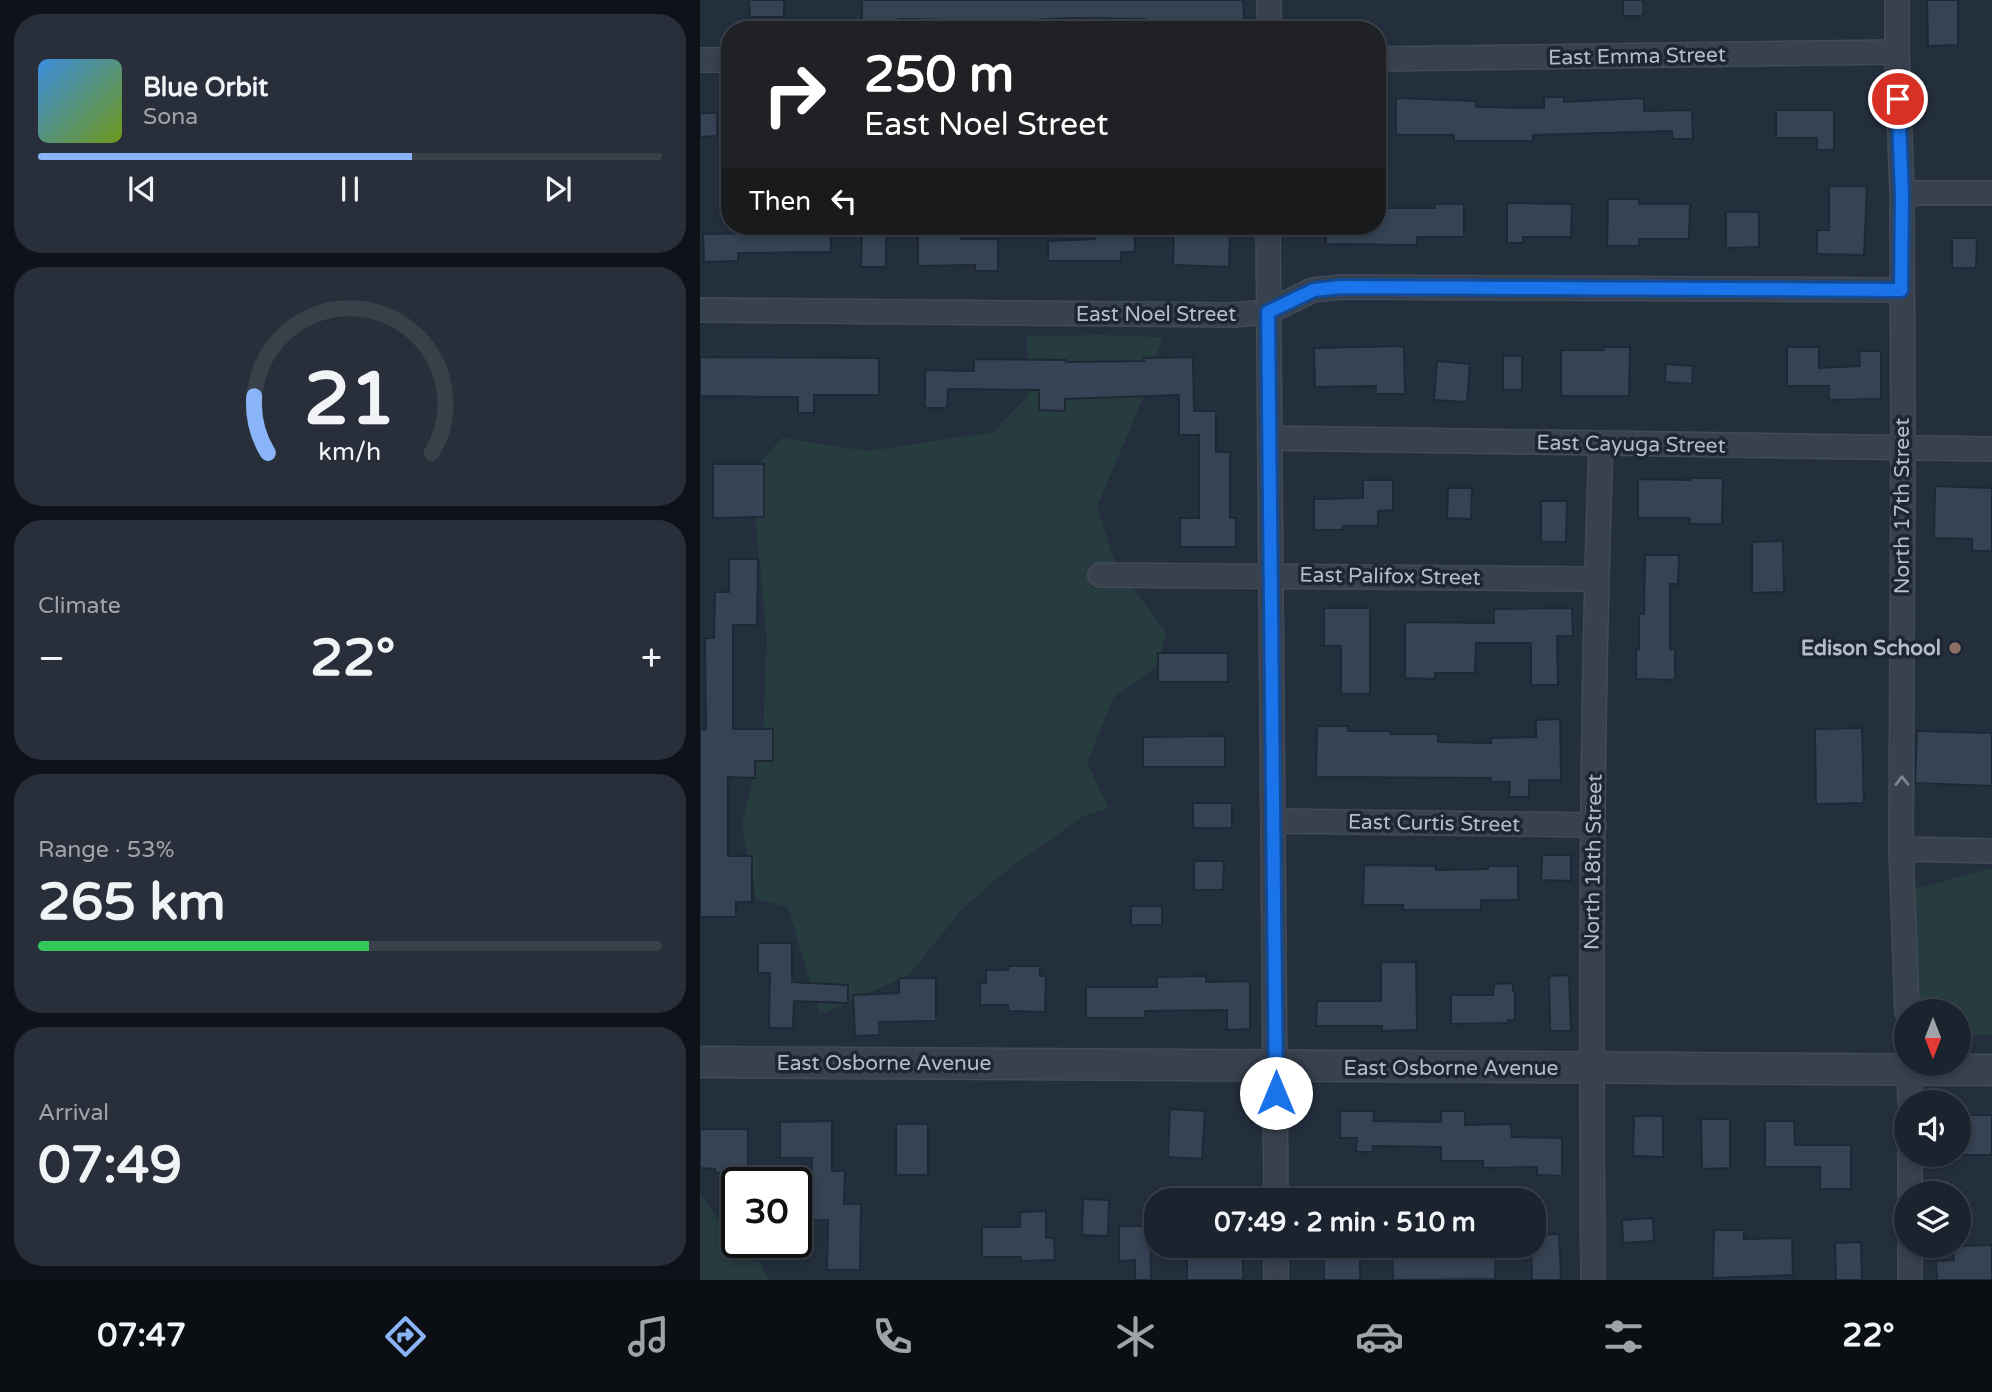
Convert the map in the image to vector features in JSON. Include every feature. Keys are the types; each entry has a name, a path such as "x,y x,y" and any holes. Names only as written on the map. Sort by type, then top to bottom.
{"street":[{"path":"1269,0 1269,21"},
{"name":"North 17th Street","path":"1897,0 1902,193 1901,849 1907,999"},
{"name":"East Emma Street","path":"1386,59 1897,52"},
{"path":"700,60 721,60"},
{"path":"1902,193 1992,193"},
{"path":"1268,235 1276,1188"},
{"name":"East Noel Street","path":"700,310 1221,315 1268,312 1314,290 1341,287 1901,290"},
{"name":"East Cayuga Street","path":"1270,438 1992,449"},
{"name":"North 18th Street","path":"1592,1280 1591,1069 1596,579 1601,444"},
{"name":"East Palifox Street","path":"1100,575 1596,579"},
{"name":"East Curtis Street","path":"1275,821 1594,824"},
{"path":"1901,849 1992,850"},
{"name":"East Osborne Avenue","path":"700,1062 1591,1069 1894,1067"},
{"name":"East Osborne Avenue","path":"1971,1069 1992,1070"},
{"path":"1276,1258 1276,1280"},
{"path":"1910,1258 1910,1280"}],"green space":[{"path":"1027,336 1162,337 1145,393 1097,507 1115,563 1090,563 1090,587 1132,587 1166,632 1157,667 1113,698 1087,763 1109,808 1082,817 1002,874 962,909 909,975 820,1015 788,907 756,899 742,825 763,734 767,638 751,473 782,438 868,451 993,432 1028,396"},
{"path":"1992,868 1992,1035 1971,1035 1971,999 1918,999 1914,889"},
{"path":"700,1193 721,1222 721,1258 755,1258 769,1280 700,1280"}],"building":[{"path":"749,0 784,0 784,17 750,17"},
{"path":"862,0 1243,0 1244,21 1071,18 1011,21 862,21"},
{"path":"1623,0 1643,0 1643,16 1623,16"},
{"path":"1927,0 1958,0 1958,45 1928,46"},
{"path":"1544,97 1564,97 1564,102 1644,98 1644,111 1692,110 1693,139 1672,139 1672,131 1533,135 1533,141 1454,141 1454,135 1396,135 1396,98 1476,101 1476,107 1544,108"},
{"path":"1776,110 1834,110 1834,150 1817,150 1817,138 1776,138"},
{"path":"700,113 717,113 717,136 700,137"},
{"path":"1829,186 1867,186 1864,255 1817,254 1817,230 1829,230"},
{"path":"1608,199 1639,199 1639,204 1690,204 1689,239 1639,239 1639,246 1607,246"},
{"path":"1507,203 1572,204 1571,237 1523,237 1523,243 1507,243"},
{"path":"1435,204 1464,204 1464,237 1417,237 1417,245 1326,244 1326,235 1386,235 1386,208 1435,208"},
{"path":"1726,212 1759,212 1759,247 1726,248"},
{"path":"703,234 831,235 831,252 738,253 738,261 704,262"},
{"path":"862,235 886,235 886,267 861,267"},
{"path":"918,235 961,235 961,239 998,239 998,271 975,271 975,265 918,266"},
{"path":"1095,235 1135,235 1135,252 1121,252 1121,261 1048,261 1048,241 1095,239"},
{"path":"1174,235 1230,235 1229,267 1173,265"},
{"path":"1952,238 1977,238 1976,268 1952,268"},
{"path":"1404,346 1405,394 1376,394 1376,386 1315,387 1314,348"},
{"path":"1604,347 1630,347 1629,396 1561,396 1561,350 1604,350"},
{"path":"1787,347 1819,347 1819,368 1860,366 1859,351 1881,351 1881,399 1829,400 1829,386 1787,386"},
{"path":"1503,356 1522,356 1522,390 1503,390"},
{"path":"700,357 879,358 879,395 814,395 814,413 798,413 798,397 700,396"},
{"path":"1193,357 1194,411 1216,411 1216,452 1230,452 1230,518 1236,518 1236,547 1180,547 1180,518 1199,518 1199,435 1179,435 1179,395 1065,399 1065,411 1039,410 1039,390 948,389 947,408 925,408 925,370 974,371 974,359 1066,362"},
{"path":"1437,361 1470,364 1467,402 1434,400"},
{"path":"1666,364 1693,366 1692,384 1665,382"},
{"path":"713,464 764,464 764,517 713,518"},
{"path":"1723,478 1722,524 1690,524 1690,518 1638,518 1638,479"},
{"path":"1363,480 1393,480 1393,510 1378,511 1378,526 1343,526 1343,530 1314,530 1314,499 1363,498"},
{"path":"1935,486 1992,488 1992,551 1972,551 1972,539 1934,538"},
{"path":"1448,488 1472,488 1471,519 1447,518"},
{"path":"1541,501 1567,501 1566,542 1541,542"},
{"path":"1783,541 1784,592 1752,593 1752,542"},
{"path":"1645,555 1679,555 1678,584 1670,584 1670,649 1675,649 1675,680 1636,679 1639,614 1644,614"},
{"path":"729,559 758,559 757,625 733,625 733,729 773,729 773,761 755,761 755,778 728,777 728,856 752,856 752,902 736,902 736,917 700,917 700,729 706,729 705,638 714,638 715,592 729,592"},
{"path":"1324,608 1370,608 1370,694 1341,694 1341,646 1324,646"},
{"path":"1572,608 1573,636 1557,636 1558,685 1531,685 1531,643 1476,643 1475,673 1435,673 1435,679 1405,678 1405,622 1494,623 1494,609"},
{"path":"1158,653 1228,653 1228,682 1158,682"},
{"path":"1560,719 1561,780 1529,780 1529,797 1509,797 1510,782 1491,782 1491,778 1316,777 1317,726 1348,726 1348,731 1390,731 1390,734 1438,734 1438,742 1491,743 1491,738 1536,737 1536,720"},
{"path":"1862,728 1864,803 1816,804 1815,729"},
{"path":"1917,731 1992,733 1992,786 1915,783"},
{"path":"1225,736 1225,767 1143,767 1143,737"},
{"path":"1193,803 1232,803 1232,828 1193,828"},
{"path":"1542,855 1571,855 1571,881 1541,880"},
{"path":"1194,861 1224,861 1223,890 1194,890"},
{"path":"1364,865 1436,866 1436,870 1518,866 1518,900 1481,900 1481,910 1403,910 1403,905 1363,905"},
{"path":"1131,906 1162,906 1162,925 1131,925"},
{"path":"758,943 792,943 792,982 848,985 848,1003 794,1001 793,1028 769,1028 770,973 758,973"},
{"path":"1381,962 1416,962 1417,1030 1382,1031 1382,1026 1316,1026 1317,1001 1381,1001"},
{"path":"1009,966 1040,966 1040,976 1046,976 1045,1012 1008,1011 1008,1005 980,1005 980,983 986,983 986,970 1008,970"},
{"path":"1569,975 1571,1031 1550,1031 1549,976"},
{"path":"1206,976 1206,982 1250,981 1250,1029 1227,1030 1227,1010 1145,1011 1145,1018 1086,1018 1086,987 1157,987 1157,977"},
{"path":"899,978 936,978 936,1021 879,1022 880,1035 855,1036 853,995 899,993"},
{"path":"1513,983 1515,1020 1508,1020 1508,1023 1451,1024 1451,995 1493,995 1494,984"},
{"path":"1170,1109 1205,1111 1202,1159 1168,1157"},
{"path":"1340,1111 1374,1111 1373,1121 1441,1122 1441,1111 1465,1111 1465,1125 1511,1124 1512,1137 1562,1138 1562,1176 1537,1175 1537,1167 1483,1168 1483,1161 1441,1161 1441,1147 1373,1146 1373,1152 1356,1152 1357,1138 1340,1138"},
{"path":"1971,1115 1992,1115 1992,1155 1971,1155"},
{"path":"1634,1116 1663,1116 1663,1157 1633,1156"},
{"path":"1701,1119 1730,1119 1730,1168 1702,1169"},
{"path":"832,1121 832,1171 845,1171 844,1204 861,1204 860,1270 827,1270 828,1220 812,1220 812,1158 780,1158 780,1122"},
{"path":"1765,1121 1794,1121 1795,1145 1851,1145 1851,1189 1820,1189 1820,1167 1765,1167"},
{"path":"896,1124 928,1124 928,1175 896,1175"},
{"path":"700,1129 748,1129 748,1167 721,1167 721,1173 715,1173 715,1169 700,1168"},
{"path":"1083,1199 1109,1200 1108,1236 1082,1235"},
{"path":"1046,1211 1046,1238 1054,1238 1055,1260 1021,1261 1021,1257 982,1257 982,1227 1020,1227 1020,1212"},
{"path":"1653,1218 1654,1241 1623,1243 1622,1220"},
{"path":"1119,1226 1144,1226 1144,1258 1151,1258 1151,1280 1135,1280 1135,1260 1119,1261"},
{"path":"1714,1230 1744,1230 1744,1239 1792,1238 1793,1275 1713,1278"},
{"path":"1559,1234 1561,1280 1532,1280 1531,1258 1546,1258 1546,1235"},
{"path":"1861,1242 1862,1280 1836,1280 1835,1243"},
{"path":"1992,1245 1992,1280 1937,1280 1936,1261 1971,1258 1971,1246"},
{"path":"1187,1258 1243,1258 1243,1280 1187,1280"},
{"path":"1324,1258 1360,1258 1360,1280 1324,1280"},
{"path":"1392,1258 1496,1258 1495,1279 1393,1280"}],"place":[{"name":"Edison School","path":"1955,648"}],"route":[{"path":"1276,1093 1268,312 1314,290 1341,287 1901,290 1902,193 1898,99"}]}
